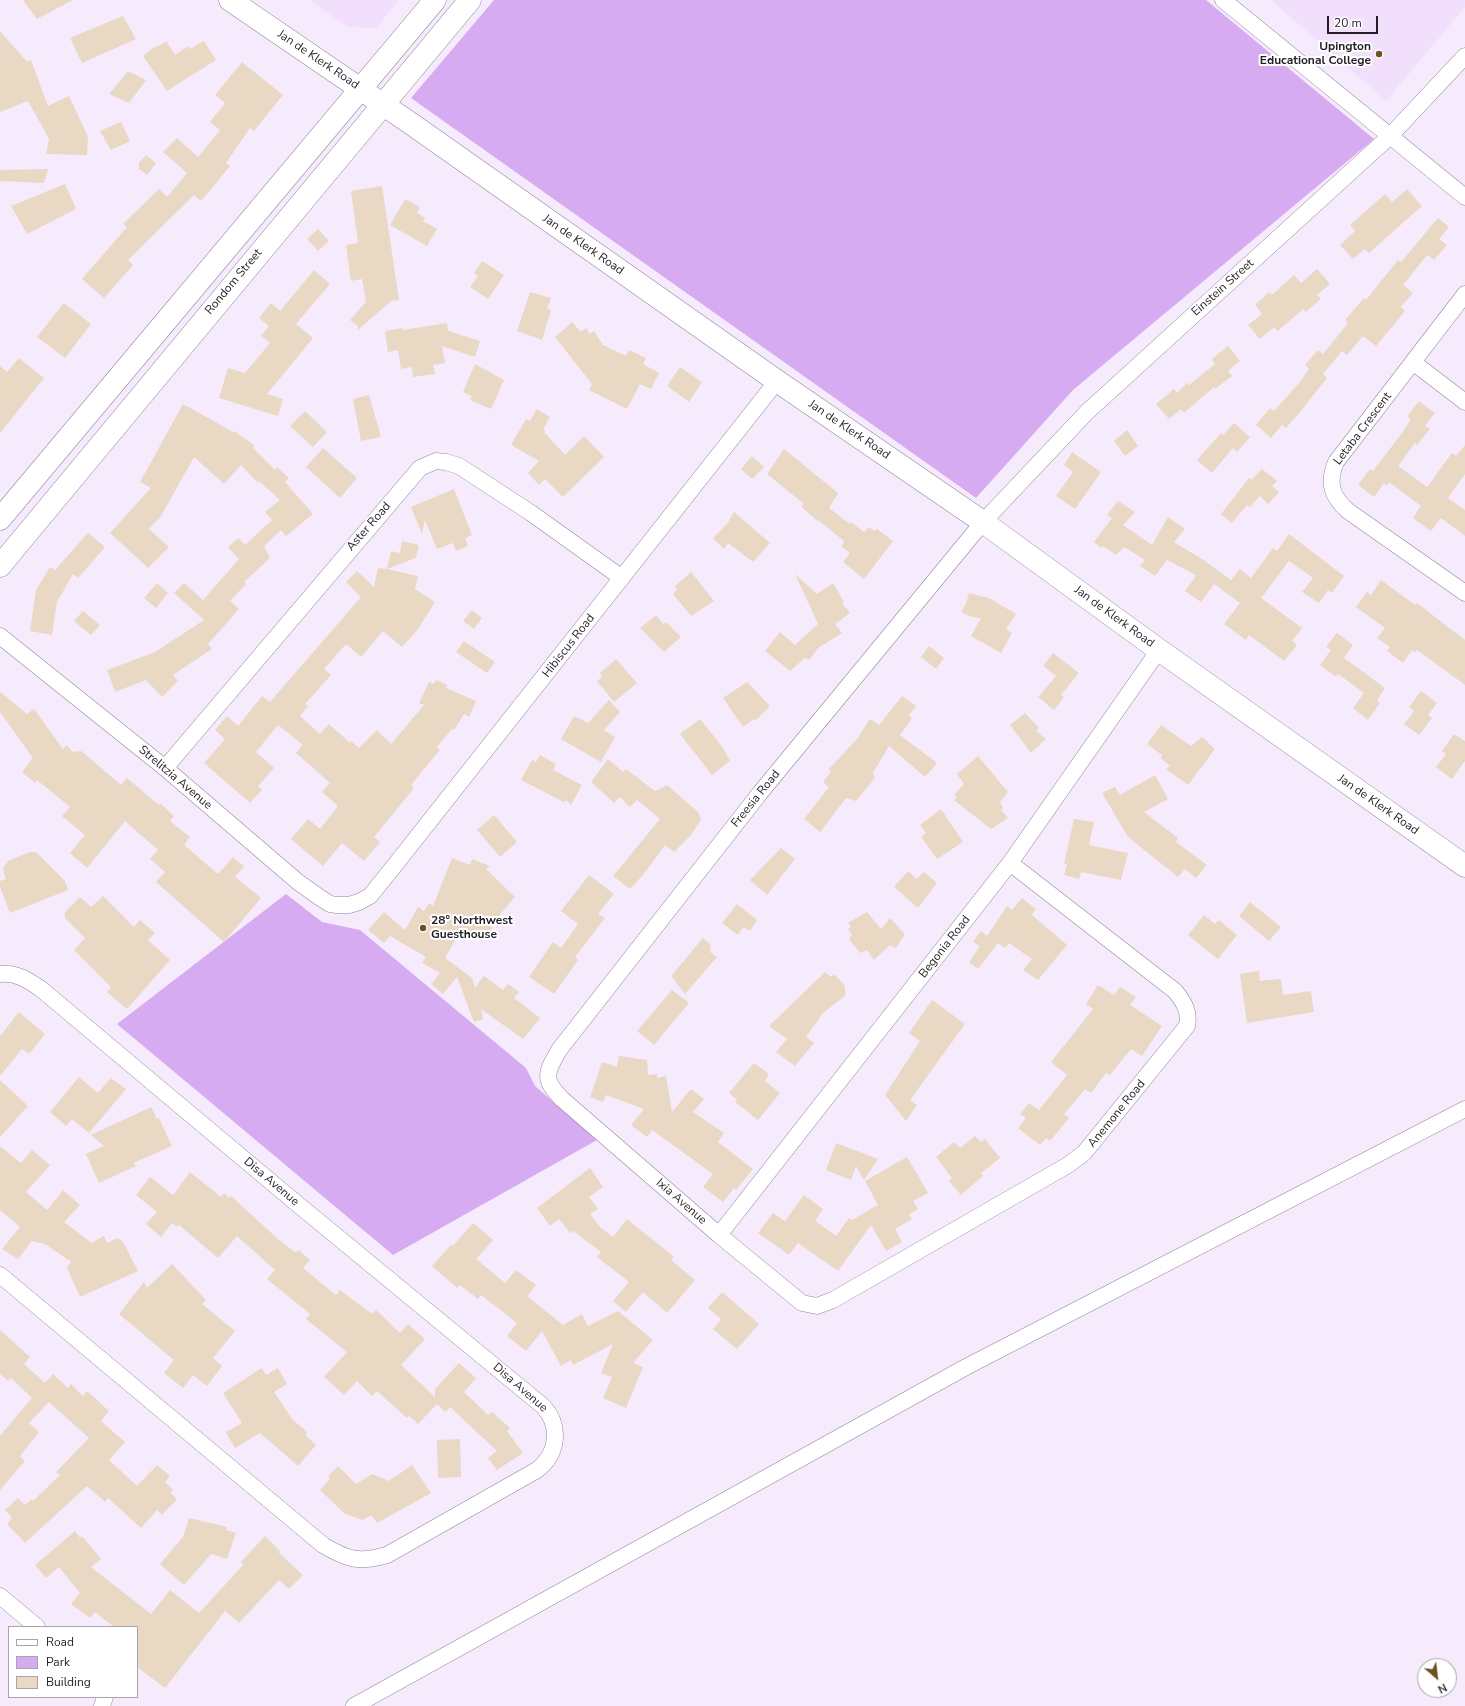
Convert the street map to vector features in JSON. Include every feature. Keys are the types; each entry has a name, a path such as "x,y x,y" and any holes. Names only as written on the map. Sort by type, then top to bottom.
{"street":[{"name":"Jan de Klerk Road","path":"230,0 383,104 777,381 983,522 1160,650 1465,866"},
{"path":"0,519 435,0"},
{"name":"Rondom Street","path":"0,566 470,0"},
{"path":"1223,0 1389,137 1465,197"},
{"name":"Einstein Street","path":"983,522 1087,412 1389,137 1465,56"},
{"name":"Letaba Crescent","path":"1465,294 1414,363 1336,462 1331,478 1332,493 1340,504 1348,511 1465,593"},
{"path":"1414,363 1465,402"},
{"name":"Hibiscus Road","path":"354,904 370,896 777,381"},
{"name":"Aster Road","path":"165,768 353,545 420,468 426,465 440,461 459,466 531,513 622,578"},
{"name":"Freesia Road","path":"551,1087 547,1078 548,1071 559,1050 760,793 983,522"},
{"name":"Strelitzia Avenue","path":"0,636 165,768 298,882 330,904 354,904"},
{"name":"Begonia Road","path":"719,1235 1010,863 1160,650"},
{"name":"Anemone Road","path":"817,1306 833,1300 1068,1165 1084,1153 1187,1026 1187,1009 1175,991 1010,863"},
{"name":"Disa Avenue","path":"0,974 8,973 18,975 41,989 295,1202 544,1407 553,1421 556,1440 554,1447 545,1464 537,1470 388,1555 367,1560 350,1559 323,1545 0,1275"},
{"name":"Ixia Avenue","path":"551,1087 562,1099 719,1235 802,1303 817,1306"},
{"path":"354,1706 966,1367 1465,1109"},
{"path":"0,1596 36,1626"}],"shaded area":[{"path":"309,0 399,0 376,28 348,27"},
{"name":"Upington Educational College","path":"1271,0 1465,0 1465,7 1386,101"}],"green space":[{"path":"494,0 1206,0 1374,139 1073,390 976,498 411,98"},
{"path":"286,894 322,922 360,930 526,1068 535,1086 597,1140 393,1255 117,1024"}],"building":[{"path":"23,0 73,0 37,19"},
{"path":"123,16 136,39 82,63 70,38"},
{"path":"0,31 27,62 31,60 48,106 69,96 88,137 87,155 46,154 49,139 28,101 0,112"},
{"path":"166,41 175,55 188,46 190,49 204,41 216,60 167,91 143,56 156,46 157,47"},
{"path":"242,62 283,95 254,131 250,128 226,163 230,166 201,201 194,195 128,260 133,265 104,298 82,279 127,227 123,224 159,189 167,197 187,173 163,152 177,138 198,157 220,130 210,122 225,103 215,95"},
{"path":"128,71 146,80 129,103 109,94"},
{"path":"121,122 130,141 111,150 100,131"},
{"path":"146,155 156,163 147,175 139,169 139,163"},
{"path":"48,169 44,183 0,181 0,170"},
{"path":"65,184 76,209 27,234 11,206"},
{"path":"382,186 399,300 391,301 358,330 358,326 350,320 366,302 362,279 351,281 346,245 358,243 351,191"},
{"path":"1407,189 1422,206 1369,253 1365,249 1353,259 1340,245 1355,231 1350,225 1385,194 1392,202"},
{"path":"405,199 420,207 417,213 425,218 423,221 437,229 427,246 390,225"},
{"path":"1438,218 1449,227 1439,239 1447,245 1434,260 1427,255 1403,285 1413,293 1401,307 1405,311 1376,346 1363,336 1347,355 1342,351 1323,374 1327,378 1299,413 1286,428 1282,425 1271,438 1256,425 1270,408 1274,411 1300,382 1309,369 1305,365 1318,350 1323,354 1348,323 1345,320 1364,298 1366,300 1398,260 1401,262"},
{"path":"318,229 329,241 318,251 307,239"},
{"path":"482,261 504,275 488,299 470,287 478,276 474,273"},
{"path":"1317,269 1330,284 1317,295 1321,299 1306,312 1303,309 1278,331 1274,327 1260,339 1248,325 1262,314 1255,305 1269,292 1272,295 1294,275 1301,283"},
{"path":"314,270 330,284 296,324 313,338 267,394 283,399 278,416 219,398 228,368 245,373 270,343 261,336 269,326 259,318 271,303 280,311"},
{"path":"530,292 551,298 547,309 551,310 542,340 517,331"},
{"path":"64,303 91,324 65,358 37,337"},
{"path":"572,322 581,332 586,328 590,334 594,331 603,345 626,356 629,350 646,358 643,364 659,373 651,389 640,384 627,409 589,390 592,384 555,337"},
{"path":"447,323 448,331 480,341 475,357 442,346 445,363 433,365 435,374 413,377 412,367 401,369 398,350 388,352 385,331 403,328 403,330"},
{"path":"1228,346 1240,361 1228,371 1232,376 1215,389 1214,387 1184,413 1181,409 1169,419 1156,404 1174,389 1177,393 1187,383 1189,385 1215,364 1212,359"},
{"path":"19,358 44,378 0,433 0,366 7,372"},
{"path":"475,364 504,380 491,409 470,400 472,396 463,392"},
{"path":"680,367 702,382 689,402 667,386"},
{"path":"369,395 381,437 361,441 353,399"},
{"path":"1419,401 1435,413 1425,426 1430,429 1417,445 1415,443 1398,466 1427,487 1452,453 1456,456 1465,445 1465,474 1448,498 1465,510 1465,536 1441,518 1431,531 1413,518 1421,506 1389,482 1387,486 1384,483 1374,497 1358,485 1370,469 1373,471 1402,433 1411,419 1407,416"},
{"path":"183,404 233,432 234,431 254,445 253,448 275,470 277,467 289,478 285,482 313,514 286,536 281,530 264,546 270,558 244,582 246,584 230,601 239,609 208,644 212,649 173,675 178,681 162,697 146,680 115,692 107,670 155,652 204,620 174,593 184,583 203,600 239,559 228,547 238,538 245,545 272,520 265,512 280,500 259,481 258,483 241,465 224,484 194,457 161,516 149,529 169,547 148,568 110,533 151,488 140,482"},
{"path":"537,409 550,417 543,429 545,430 544,432 565,455 584,436 604,457 563,497 545,479 539,485 528,473 539,461 511,445 526,419 530,421"},
{"path":"305,411 327,432 313,447 290,426"},
{"path":"1234,423 1250,437 1237,452 1233,448 1212,473 1197,460 1221,433 1223,435"},
{"path":"1127,430 1138,446 1125,456 1114,441"},
{"path":"323,448 357,478 340,498 306,467"},
{"path":"784,449 838,493 829,508 850,524 851,522 864,532 869,527 874,531 877,529 893,541 864,579 843,562 850,553 842,547 844,541 818,520 817,521 801,506 804,504 767,474"},
{"path":"1072,452 1101,472 1075,509 1056,496 1073,472 1064,465"},
{"path":"752,456 764,467 752,479 741,469"},
{"path":"1262,469 1277,481 1272,486 1279,492 1268,504 1260,496 1250,507 1247,505 1232,523 1221,514 1249,478 1251,480"},
{"path":"454,489 472,535 465,538 468,546 456,551 453,543 437,549 425,520 422,534 411,507"},
{"path":"1118,501 1135,512 1123,525 1152,545 1168,517 1185,529 1174,542 1202,559 1231,580 1240,569 1251,578 1273,548 1277,551 1289,534 1344,576 1332,593 1328,590 1319,603 1302,592 1313,578 1289,561 1261,598 1302,628 1292,641 1297,645 1284,661 1249,635 1246,640 1224,624 1240,603 1214,584 1201,602 1185,591 1196,576 1192,573 1167,560 1155,576 1140,566 1145,560 1124,547 1116,555 1103,546 1101,548 1094,542 1112,518 1107,515"},
{"path":"734,512 770,543 753,562 728,543 724,549 713,538 727,524"},
{"path":"88,533 105,547 78,578 73,574 57,602 52,635 30,631 36,590 50,567 55,570"},
{"path":"402,541 419,545 416,557 418,557 387,569 391,551 400,553"},
{"path":"378,568 418,576 415,589 435,602 418,629 402,647 383,631 361,657 346,644 324,669 331,675 305,704 308,706 300,716 320,734 329,724 350,743 351,741 359,748 377,730 391,744 424,705 419,703 429,682 434,684 436,680 447,685 446,688 476,701 469,717 464,714 454,730 452,729 437,747 440,750 411,785 414,788 374,837 380,842 364,861 342,843 323,866 291,839 308,819 320,829 338,806 322,792 330,783 296,753 303,745 278,725 256,752 274,768 258,786 262,790 250,803 204,763 225,739 215,730 227,716 238,726 262,696 270,702 361,597 346,582 357,571 374,587"},
{"path":"691,572 714,601 691,616 673,594 677,590 675,586"},
{"path":"795,574 817,594 833,583 844,602 842,603 850,613 835,624 842,633 818,648 809,660 805,658 790,671 765,651 780,632 795,645 818,624"},
{"path":"1381,580 1415,605 1417,603 1465,640 1465,685 1417,650 1415,652 1412,650 1403,663 1387,651 1390,647 1377,638 1385,628 1356,607 1367,592 1371,595"},
{"path":"157,583 168,593 156,608 144,598"},
{"path":"969,593 989,598 1016,614 1006,629 1012,633 1001,653 971,636 981,618 972,617 961,612 966,604"},
{"path":"472,610 482,618 474,629 463,621"},
{"path":"83,611 100,625 91,635 74,621"},
{"path":"656,615 663,624 666,622 681,637 664,652 640,628"},
{"path":"1337,633 1353,645 1344,658 1385,688 1377,700 1380,703 1368,720 1353,708 1364,693 1338,674 1336,677 1320,665 1331,650 1326,647"},
{"path":"464,641 495,662 487,673 456,652"},
{"path":"929,646 944,658 936,669 921,657"},
{"path":"1053,653 1079,673 1061,695 1064,697 1054,710 1038,697 1056,676 1043,666"},
{"path":"616,659 637,683 614,702 597,681 602,677 600,673"},
{"path":"747,682 770,706 756,720 754,719 743,727 723,698"},
{"path":"1421,691 1437,703 1428,715 1432,718 1419,735 1404,724 1414,711 1409,707"},
{"path":"0,692 27,714 34,709 63,749 66,745 73,752 81,751 121,785 127,778 159,805 160,803 174,816 170,821 190,837 184,845 218,874 233,857 244,866 235,877 261,898 224,942 156,882 165,872 150,859 158,850 125,821 87,868 70,853 85,835 62,816 70,807 37,780 35,783 22,772 33,758 0,712"},
{"path":"902,696 916,706 909,715 912,718 900,735 937,763 925,777 889,746 873,773 875,778 856,801 846,798 820,832 804,819 829,787 823,782 831,772 829,769 857,739 870,719 879,725"},
{"path":"609,700 620,712 604,730 615,737 601,762 561,739 574,716 588,723"},
{"path":"1025,713 1039,728 1036,731 1046,739 1031,753 1010,725"},
{"path":"700,719 724,749 730,761 712,775 680,734"},
{"path":"1161,725 1191,746 1202,737 1215,749 1188,785 1166,769 1170,766 1161,758 1162,755 1147,744"},
{"path":"1454,734 1465,741 1465,761 1452,779 1436,767 1446,754 1442,751"},
{"path":"540,755 556,764 553,770 582,785 571,805 566,800 564,802 521,780 532,760 536,762"},
{"path":"978,756 1008,792 1000,802 1003,808 1001,810 1008,818 991,829 954,800 957,797 954,795 964,784 957,774"},
{"path":"608,759 623,772 626,769 655,791 667,785 698,812 701,819 692,834 674,852 665,845 643,875 630,889 613,876 660,819 637,800 630,807 620,797 614,803 591,782"},
{"path":"1155,775 1168,799 1144,812 1178,838 1176,842 1207,865 1196,878 1185,869 1178,877 1128,837 1102,793 1115,787 1120,795"},
{"path":"941,809 963,842 937,859 921,837 926,833 920,825"},
{"path":"494,815 517,842 500,857 477,830"},
{"path":"1074,819 1094,822 1089,845 1128,853 1121,880 1081,872 1079,879 1064,875 1067,864 1064,864"},
{"path":"781,848 795,859 767,895 750,880"},
{"path":"30,852 36,852 65,881 68,890 10,913 0,887 0,881 6,879 3,869 8,861"},
{"path":"452,858 470,865 472,859 490,866 486,869 515,897 490,926 493,928 481,941 463,927 445,958 472,978 475,988 484,976 503,990 508,984 519,992 514,998 540,1018 523,1039 481,1009 483,1019 474,1022 457,977 443,994 431,984 440,973 422,963 426,957 390,936 384,943 368,930 384,912 405,930 418,907 424,911 429,903 433,906"},
{"path":"908,871 917,879 924,872 937,883 918,908 894,887"},
{"path":"589,875 614,894 598,914 605,918 575,957 578,960 554,994 529,977 553,942 561,948 578,924 561,911"},
{"path":"103,896 134,927 140,920 155,933 148,940 170,960 127,1009 107,992 111,987 74,950 85,938 65,918 65,912 80,897 91,907"},
{"path":"1022,898 1036,909 1032,915 1067,945 1038,980 1023,970 1032,959 1009,943 1005,948 998,943 978,969 969,962 980,946 973,942 981,931 987,936 1007,906 1012,910"},
{"path":"1250,902 1281,927 1269,941 1239,916"},
{"path":"737,904 757,920 750,931 743,927 738,935 722,923"},
{"path":"867,912 881,929 890,918 905,934 896,948 890,945 874,960 867,950 860,953 849,939 852,935 848,929 851,927 848,923"},
{"path":"1204,915 1215,924 1219,920 1237,935 1218,959 1188,935"},
{"path":"703,938 711,945 710,952 717,957 685,994 671,976"},
{"path":"1259,971 1260,981 1281,979 1283,995 1311,991 1314,1012 1247,1023 1240,974"},
{"path":"825,972 831,977 834,974 845,986 845,996 823,1013 806,1037 814,1043 795,1066 776,1052 787,1039 769,1026"},
{"path":"1098,985 1114,995 1120,987 1136,997 1130,1005 1162,1026 1142,1056 1131,1049 1110,1075 1106,1073 1091,1093 1085,1089 1064,1114 1069,1118 1050,1141 1046,1138 1040,1145 1018,1128 1026,1118 1020,1114 1029,1103 1039,1110 1067,1075 1051,1062 1093,1009 1086,1004"},
{"path":"672,990 689,1003 654,1045 637,1031"},
{"path":"932,1000 965,1024 910,1100 917,1105 906,1121 885,1095 920,1041 909,1033"},
{"path":"19,1012 45,1034 29,1054 22,1049 0,1076 0,1036"},
{"path":"619,1056 647,1060 648,1075 657,1074 657,1078 666,1076 672,1112 691,1089 704,1099 693,1112 724,1133 718,1142 753,1169 736,1190 734,1188 723,1202 703,1187 713,1174 652,1130 647,1137 631,1125 644,1109 606,1095 603,1102 590,1097 602,1062 617,1067"},
{"path":"754,1063 769,1074 765,1081 780,1093 758,1120 735,1102 737,1100 729,1093"},
{"path":"79,1077 98,1093 111,1078 126,1089 89,1133 72,1119 66,1126 50,1112"},
{"path":"0,1080 28,1106 0,1137"},
{"path":"151,1107 157,1119 159,1118 172,1146 133,1163 136,1166 99,1183 86,1154 104,1146 91,1135"},
{"path":"975,1136 981,1142 985,1139 1000,1158 981,1173 983,1176 961,1195 949,1181 952,1178 936,1157 954,1142 960,1148"},
{"path":"836,1143 878,1159 864,1180 856,1166 851,1180 826,1170"},
{"path":"0,1146 21,1163 32,1150 50,1165 26,1192 47,1210 63,1190 80,1205 64,1222 92,1243 104,1236 107,1243 118,1238 123,1242 138,1271 80,1297 67,1268 71,1262 45,1244 32,1241 18,1259 2,1249 20,1227 0,1210"},
{"path":"907,1157 928,1193 913,1201 918,1209 909,1214 912,1219 895,1229 902,1242 886,1251 871,1225 838,1271 798,1243 789,1255 758,1233 773,1213 785,1221 804,1195 823,1209 815,1221 836,1236 849,1218 852,1220 878,1205 865,1181"},
{"path":"590,1168 603,1187 589,1197 598,1209 590,1214 600,1227 613,1237 627,1219 674,1257 671,1260 695,1280 667,1313 643,1292 626,1312 613,1301 629,1282 597,1257 601,1252 573,1231 570,1233 559,1219 550,1226 537,1208"},
{"path":"190,1172 221,1197 224,1193 229,1198 231,1196 278,1239 296,1253 298,1250 310,1260 303,1268 336,1295 340,1290 372,1314 376,1310 400,1333 408,1324 425,1339 401,1365 435,1397 435,1389 459,1363 476,1378 464,1392 488,1415 492,1412 510,1428 507,1431 523,1453 497,1470 488,1458 497,1451 450,1407 445,1412 437,1404 418,1424 409,1416 407,1418 377,1391 372,1396 357,1381 344,1395 324,1377 347,1352 306,1319 310,1314 267,1279 275,1270 237,1236 218,1258 179,1225 177,1227 172,1223 161,1237 146,1224 157,1212 136,1195 150,1177 173,1195"},
{"path":"473,1223 493,1240 476,1259 505,1283 516,1270 536,1285 527,1296 563,1325 582,1314 588,1326 618,1311 653,1340 633,1363 643,1367 626,1408 603,1398 612,1377 601,1373 613,1344 573,1365 571,1360 561,1366 542,1331 526,1351 507,1336 517,1323 481,1295 478,1299 460,1285 457,1288 432,1266 451,1245 453,1246"},
{"path":"172,1264 206,1300 202,1304 235,1331 213,1358 222,1366 207,1386 193,1375 183,1388 164,1373 174,1360 119,1314 144,1282 147,1288"},
{"path":"722,1292 759,1324 737,1349 713,1329 721,1319 708,1308"},
{"path":"0,1330 30,1357 24,1364 45,1383 53,1374 68,1388 71,1384 83,1396 87,1391 109,1411 101,1421 125,1442 109,1460 137,1486 157,1465 170,1476 165,1482 173,1490 171,1493 177,1499 162,1515 157,1510 141,1528 108,1498 105,1502 87,1486 25,1543 7,1524 12,1518 5,1510 18,1498 25,1505 32,1499 33,1501 60,1475 56,1472 89,1438 49,1402 29,1423 39,1432 20,1456 25,1461 0,1490 0,1436 32,1398 11,1378 8,1381 0,1374"},
{"path":"262,1368 266,1375 278,1368 287,1384 274,1392 292,1419 307,1432 305,1435 316,1445 298,1466 260,1433 235,1448 226,1432 242,1423 223,1393"},
{"path":"460,1439 461,1477 438,1478 437,1440"},
{"path":"412,1465 431,1493 377,1523 371,1515 363,1520 345,1514 320,1490 330,1479 328,1476 338,1466 356,1484 372,1474 389,1481"},
{"path":"189,1518 227,1527 226,1530 236,1533 227,1559 211,1554 184,1585 160,1564 183,1537"},
{"path":"75,1531 80,1538 82,1536 101,1559 91,1567 151,1614 170,1590 199,1613 244,1564 240,1563 265,1536 280,1551 279,1553 303,1575 289,1589 279,1580 239,1623 225,1611 165,1688 138,1668 138,1626 113,1626 95,1612 90,1618 71,1604 80,1593 59,1567 46,1578 35,1565"}],"place":[{"name":"Upington Educational College","path":"1379,54"},
{"name":"28° Northwest Guesthouse","path":"423,928"}]}
